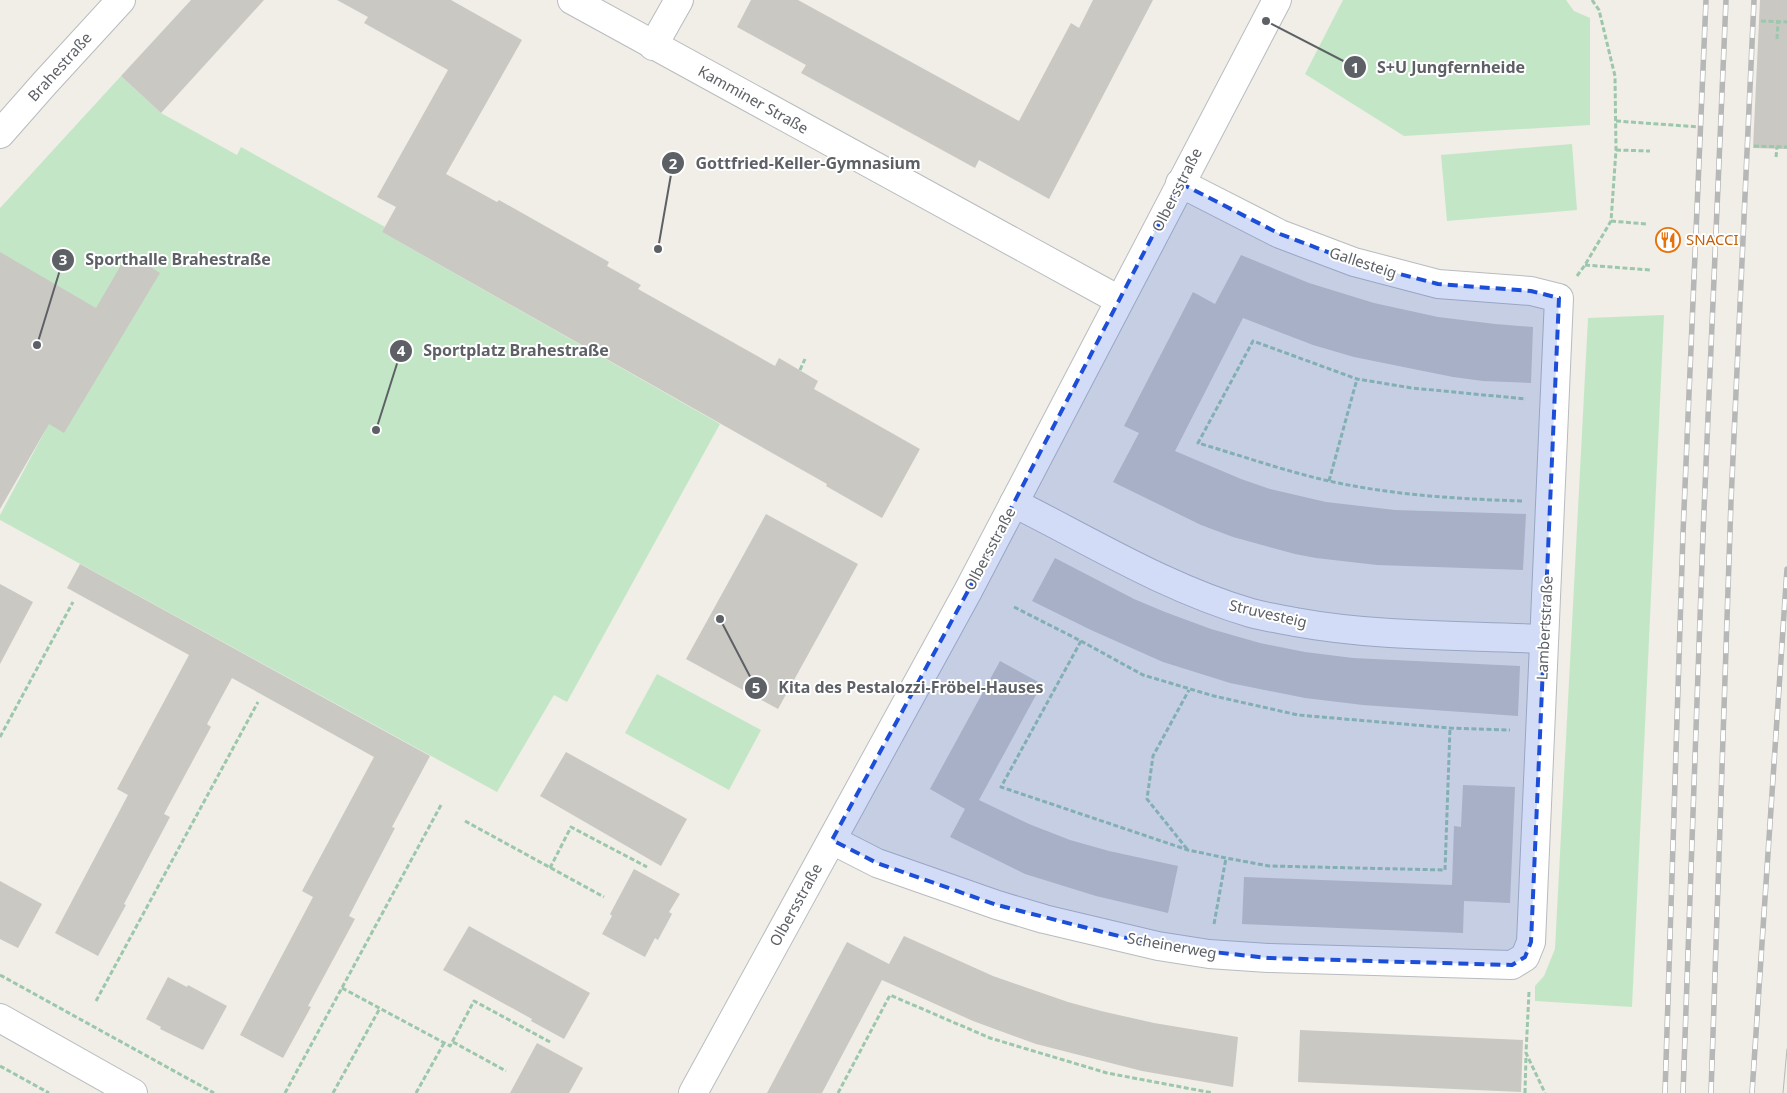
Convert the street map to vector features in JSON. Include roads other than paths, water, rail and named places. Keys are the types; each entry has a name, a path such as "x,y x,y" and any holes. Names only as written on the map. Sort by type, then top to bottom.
{"street":[{"name":"Brahestraße","path":"0,134 41,86 121,0"},
{"name":"Kamminer Straße","path":"572,0 1119,300"},
{"path":"653,46 678,0"},
{"name":"Olbersstraße","path":"693,1093 968,591 1277,0"},
{"name":"Gallesteig","path":"1180,183 1280,234 1354,262 1438,284 1531,291 1559,298"},
{"name":"Lambertstraße","path":"1525,957 1531,942 1559,298"},
{"name":"Struvesteig","path":"1014,503 1157,578 1252,614 1360,631 1544,639"},
{"name":"Scheinerweg","path":"832,840 877,863 997,905 1044,919 1158,946 1209,954 1268,958 1512,965 1525,957"},
{"path":"0,1018 133,1093"}],"tram line":[{"path":"1783,1093 1787,1049"}],"railway":[{"path":"1665,1093 1683,533 1706,0"},
{"path":"1683,1093 1703,534 1726,0"},
{"path":"1711,1093 1731,501 1754,0"},
{"path":"1752,1093 1787,569"}],"place":[{"name":"S+U Jungfernheide","path":"1266,21"},
{"name":"SNACCI","path":"1668,240"},
{"name":"Gottfried-Keller-Gymnasium","path":"658,249"},
{"name":"Sporthalle Brahestraße","path":"37,345"},
{"name":"Sportplatz Brahestraße","path":"376,430"},
{"name":"Kita des Pestalozzi-Fröbel-Hauses","path":"720,619"}]}
